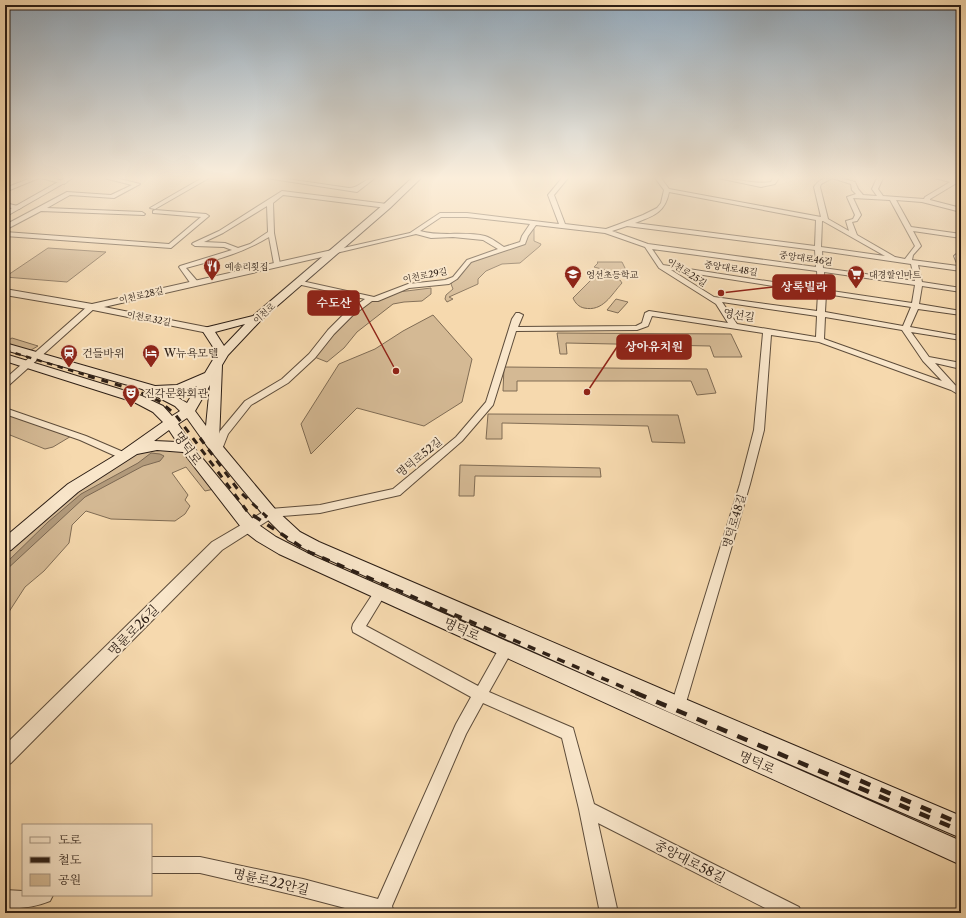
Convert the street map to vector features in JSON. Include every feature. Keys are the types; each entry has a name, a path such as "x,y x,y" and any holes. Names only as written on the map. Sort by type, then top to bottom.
{"main road":[{"name":"이천로","path":"5,546 73,488 124,456 188,411 220,358 257,318 369,221"},
{"path":"215,447 220,358 208,330 257,318"},
{"name":"명덕로","path":"5,346 33,360 138,399 158,410 171,423 188,448 250,527 262,536 307,561 961,854"},
{"name":"명덕로","path":"5,357 33,360 146,386 179,403 188,411 215,447 270,512 294,536 312,546 678,706 961,827"},
{"path":"146,386 167,391 189,386 210,375"},
{"path":"124,456 150,446 170,445 188,448"}],"street":[{"path":"5,228 18,221"},
{"path":"5,234 171,246 200,221"},
{"path":"237,250 224,245 195,244 221,232 239,221"},
{"path":"271,221 271,233 277,264"},
{"path":"332,252 412,234 432,221"},
{"path":"516,221 606,231 647,246"},
{"path":"561,221 563,227"},
{"path":"606,231 634,221"},
{"path":"820,340 822,292 818,248 822,221"},
{"path":"824,221 898,260"},
{"path":"850,221 854,236"},
{"path":"904,221 918,246 910,255 919,284 916,306 905,329"},
{"name":"이천로29길","path":"300,282 375,299 408,286 446,282 455,278 470,261 503,248 523,243 525,236 534,223"},
{"path":"627,224 818,248 961,269"},
{"path":"909,230 961,236"},
{"path":"416,232 431,236 453,235 485,238 503,248"},
{"path":"194,282 182,267 252,245 271,233"},
{"name":"이천로25길","path":"647,246 660,266 720,303 733,325"},
{"name":"중앙대로46길","path":"647,246 961,290"},
{"name":"이천로28길","path":"5,292 92,307 194,282 332,252"},
{"path":"961,252 957,256 961,266"},
{"name":"중앙대로48길","path":"660,266 961,313"},
{"path":"215,447 223,433 248,403 285,381 312,356 331,332 349,314 370,298"},
{"path":"714,299 821,314 959,337 961,348"},
{"path":"5,384 92,307"},
{"name":"이천로32길","path":"92,307 208,330"},
{"name":"영선길","path":"513,329 637,328 645,324 649,313 733,325 820,340 958,390"},
{"name":"명덕로52길","path":"270,512 320,509 396,492 459,439 490,403 518,315"},
{"path":"905,329 926,360 958,390"},
{"name":"명덕로48길","path":"678,706 739,505 759,430 767,331"},
{"path":"926,360 961,366"},
{"path":"5,411 83,438 124,456"},
{"name":"명륜로26길","path":"5,757 217,546 250,527 270,512"},
{"path":"380,593 358,628 480,695 568,733 608,913"},
{"path":"384,911 461,729 506,649"},
{"name":"중앙대로58길","path":"586,809 793,913"},
{"name":"명륜로22안길","path":"152,865 200,865 303,888 384,911"},
{"path":"5,899 21,900 39,896"}],"green space":[{"path":"530,228 534,229 534,241 541,244 540,246 520,263 502,264 486,271 478,279 478,284 449,297 453,299 447,302 445,299 446,295 453,289 451,284 469,261 523,243"},
{"path":"48,248 106,252 67,282 5,277"},
{"path":"597,262 622,262 629,276 594,267 598,263"},
{"path":"599,275 610,276 620,280 622,283 606,302 601,305 591,309 580,307 573,298 594,277"},
{"path":"431,288 431,294 422,301 393,304 357,332 344,348 327,362 312,356 331,332 371,298 390,293"},
{"path":"616,299 628,302 618,313 607,310"},
{"path":"433,315 472,359 462,402 424,426 357,408 311,454 301,424 339,364 375,349 403,331"},
{"path":"557,333 731,334 742,357 714,357 710,346 566,343 567,354 560,354"},
{"path":"12,338 38,346 26,353 5,346 5,342"},
{"path":"504,367 707,369 716,393 697,395 691,381 517,381 517,391 503,391"},
{"path":"5,411 73,435 53,447 45,449 5,433"},
{"path":"488,414 678,415 685,443 652,442 648,426 502,423 502,439 486,439"},
{"path":"150,446 188,448 219,488 205,491 186,467 172,473 188,495 185,500 190,506 185,514 175,521 111,519 86,511 72,525 69,543 44,571 25,587 5,618 5,546 73,488"},
{"path":"460,465 600,468 601,477 475,476 474,496 459,496"}],"shaded area":[{"path":"151,453 164,456 160,461 143,466 85,497 5,571 5,564 48,522 81,494 138,463"}],"railway":[{"path":"5,350 92,377"},
{"path":"88,376 135,390 159,401 175,414 247,511 256,517"},
{"path":"200,438 239,491 267,517 265,516"},
{"path":"254,516 309,552 639,694"},
{"path":"636,693 961,831"},
{"path":"840,772 961,824"}],"place":[{"name":"예송리횟집","path":"212,281"},
{"name":"영선초등학교","path":"573,289"},
{"name":"대경할인마트","path":"856,289"},
{"name":"상록빌라","path":"721,293"},
{"name":"건들바위","path":"69,368"},
{"name":"W뉴욕모텔","path":"151,368"},
{"name":"수도산","path":"396,371"},
{"name":"상아유치원","path":"587,392"},
{"name":"진각문화회관","path":"131,408"}]}
